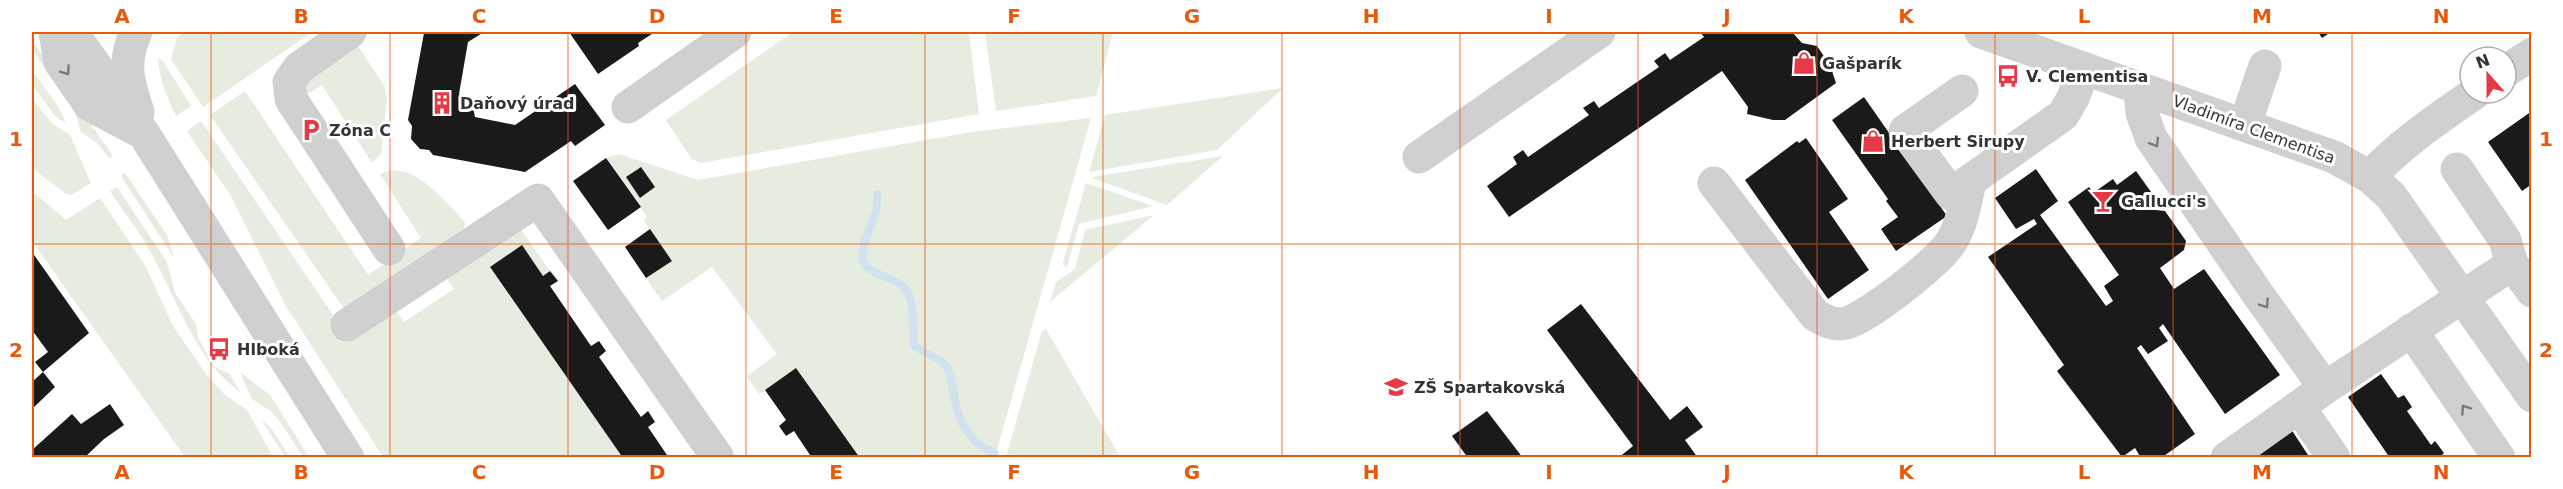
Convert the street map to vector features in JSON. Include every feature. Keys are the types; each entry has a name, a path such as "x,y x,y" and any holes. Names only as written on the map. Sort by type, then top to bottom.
{"street":[{"path":"55,32 60,62 90,105 144,134"},
{"path":"68,32 83,48 144,134 348,458"},
{"path":"78,32 104,47 114,49 132,38"},
{"path":"350,32 299,68 290,82 291,99 389,249"},
{"path":"628,108 735,32"},
{"path":"1419,157 1599,32"},
{"name":"Vladimíra Clementisa","path":"1982,32 2334,157 2370,177 2391,196 2532,396"},
{"path":"132,38 127,79 144,134"},
{"path":"2518,63 2532,54"},
{"path":"2245,124 2265,66"},
{"path":"1962,91 1905,131 1951,194 2063,115 2073,98 2084,68"},
{"path":"2140,88 2142,113 2151,138 2257,293 2325,387"},
{"path":"2370,177 2410,138 2458,105"},
{"path":"2457,169 2505,240 2512,264 2532,291"},
{"path":"1714,183 1815,315 1829,323 1845,323 1863,315 1932,264 1952,242 1965,208 1970,181"},
{"path":"347,325 538,200 718,458"},
{"path":"2227,458 2325,387 2512,264"},
{"path":"2411,330 2499,458"},
{"path":"2298,407 2334,458"}],"shaded area":[{"path":"186,32 312,32 203,107 171,59 177,37"},
{"path":"793,32 969,32 979,114 701,163 692,159 666,120"},
{"path":"985,32 1113,32 1096,96 996,111"},
{"path":"32,40 113,156 110,159 97,143 81,132 76,115 32,50"},
{"path":"355,42 384,85 387,99 381,154 372,163 322,85 305,96 304,87 308,78"},
{"path":"158,58 163,61 191,106 176,116 162,81"},
{"path":"32,70 59,108 66,123 56,117 32,85"},
{"path":"1283,88 1217,150 1089,172 1105,115"},
{"path":"245,91 368,275 421,238 380,174 392,170 404,172 427,184 465,222 464,228 347,313 210,115"},
{"path":"32,99 53,124 70,135 91,183 71,195 66,194 32,168"},
{"path":"1091,118 995,457 860,457 796,368 759,394 747,376 777,354 712,267 662,301 646,278 672,260 643,220 647,217 606,158 619,154 698,180 972,132"},
{"path":"201,121 348,337 394,307 404,322 454,289 444,274 519,227 550,271 543,276 490,268 623,457 383,457 286,306 231,196 187,131"},
{"path":"1223,156 1167,205 1092,178 1093,177"},
{"path":"125,173 167,235 174,258 121,176"},
{"path":"1086,183 1153,206 1079,224 1067,267 1063,265 1063,262"},
{"path":"117,187 167,262 175,293 196,324 198,338 215,367 230,374 240,392 210,363 188,328 161,271 110,191"},
{"path":"32,191 66,220 100,198 146,267 173,326 206,374 225,395 247,410 273,457 185,457 32,241"},
{"path":"1154,215 1050,302 1056,282 1075,269 1085,230"},
{"path":"1046,329 1120,457 1006,457 1042,331"},
{"path":"240,372 270,395 309,457 303,457 272,412 252,399"},
{"path":"261,419 271,428 290,457 285,457"}],"building":[{"name":"Daňový úrad","path":"484,32 468,42 459,94 472,102 475,117 515,125 575,84 605,125 575,146 571,141 525,172 433,155 429,150 420,149 411,139 412,126 408,120 424,33"},
{"path":"569,32 655,32 598,74"},
{"path":"1700,32 1792,32 1802,43 1817,46 1830,65 1836,83 1785,120 1773,120 1747,114 1748,107 1722,71 1509,217 1487,186 1517,164 1513,157 1523,150 1528,157 1589,115 1583,108 1594,101 1599,108 1659,67 1654,61 1665,53 1670,60 1704,37"},
{"path":"2318,32 2331,32 2322,38"},
{"path":"1864,97 1947,216 1896,251 1881,229 1898,217 1886,201 1888,199 1832,120"},
{"path":"2532,111 2532,184 2522,191 2488,142"},
{"path":"1806,138 1848,199 1829,212 1869,270 1828,299 1745,180 1797,141 1799,143"},
{"path":"606,158 641,207 608,230 573,181"},
{"path":"641,167 655,187 640,198 626,177"},
{"path":"2036,169 2058,201 2040,215 2106,306 2113,301 2104,286 2119,275 2068,202 2089,187 2093,193 2113,179 2117,185 2136,171 2159,203 2153,206 2156,210 2165,211 2186,241 2184,250 2160,268 2174,289 2204,269 2280,375 2225,414 2163,324 2159,328 2168,341 2148,354 2141,345 2137,348 2195,434 2161,458 2141,458 2135,448 2122,457 2057,371 2064,365 1988,257 2037,224 2034,219 2016,229 1995,198"},
{"path":"650,229 672,261 646,278 625,247"},
{"path":"522,245 543,276 550,271 558,281 550,286 591,346 599,341 606,351 599,357 641,417 648,411 655,422 648,427 669,458 623,458 490,267"},
{"path":"32,252 89,333 43,372 35,362 48,352 32,330"},
{"name":"ZŠ Spartakovská","path":"1581,304 1670,420 1687,406 1703,427 1685,440 1698,458 1618,458 1633,446 1547,330"},
{"path":"796,368 860,458 812,458 794,431 786,436 779,426 786,420 765,390"},
{"path":"43,372 55,387 32,409 32,382"},
{"path":"2381,374 2398,398 2404,395 2412,407 2407,411 2431,445 2435,441 2444,453 2439,458 2390,458 2348,397"},
{"path":"110,404 124,425 104,439 84,458 32,458 32,450 72,414 81,424"},
{"name":"ZŠ Spartakovská","path":"1487,411 1523,458 1468,458 1452,436"},
{"path":"2291,429 2310,458 2251,458"}],"waterway":[{"path":"877,194 876,211 864,244 863,261 873,271 904,287 912,305 914,345 945,365 950,375 962,423 972,438 995,453"}],"place":[{"name":"Gašparík","path":"1804,63"},
{"name":"V. Clementisa","path":"2008,76"},
{"name":"Daňový úrad","path":"442,103"},
{"name":"Zóna C","path":"311,130"},
{"name":"Herbert Sirupy","path":"1873,141"},
{"name":"Gallucci's","path":"2103,201"},
{"name":"Hlboká","path":"219,349"},
{"name":"ZŠ Spartakovská","path":"1396,387"}]}
